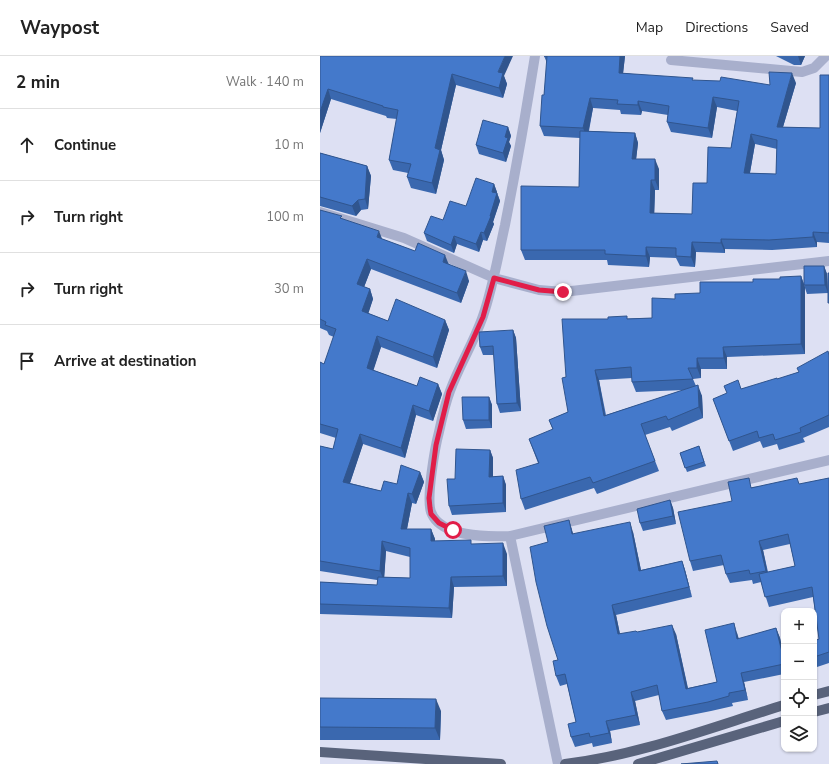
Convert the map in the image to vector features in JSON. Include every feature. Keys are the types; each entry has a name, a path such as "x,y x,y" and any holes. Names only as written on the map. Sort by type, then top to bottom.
{"main road":[{"path":"817,694 829,691"},
{"path":"565,764 593,761 633,752 781,706"},
{"path":"817,711 829,708"},
{"path":"638,764 781,722"},
{"path":"320,752 500,764"}],"street":[{"path":"535,56 517,165 494,278 483,317 449,392 436,445 429,498 431,514 443,526 462,533 498,537 510,536 829,460"},
{"path":"671,60 802,72 814,68 826,56"},
{"path":"320,212 404,238 494,278 539,290 563,292 829,262"},
{"path":"510,536 558,764"}],"building":[{"path":"320,56 505,56 498,72 503,73 499,88 452,74 435,148 440,150 432,183 407,177 411,164 389,160 398,110 383,107 328,89 320,112"},
{"path":"547,56 620,56 619,73 693,78 692,80 720,81 721,77 770,85 769,72 792,73 777,127 820,128 820,75 829,75 829,233 813,232 813,237 769,240 721,239 721,243 692,242 691,257 676,256 676,248 646,247 646,256 605,254 605,250 521,250 521,186 579,187 580,131 635,133 632,159 655,159 655,180 651,180 650,213 692,214 693,183 707,183 708,147 731,148 739,101 713,97 708,128 667,122 669,106 638,101 638,105 617,104 618,100 590,98 583,128 540,126 542,95 544,95","holes":["751,134 777,140 776,174 744,173"]},
{"path":"483,120 508,127 505,137 508,138 503,153 476,145"},
{"path":"320,153 367,166 365,199 358,200 352,206 320,197"},
{"path":"476,178 494,184 492,192 497,193 491,216 484,233 481,232 476,244 454,236 451,245 424,233 431,216 443,220 450,201 466,206"},
{"path":"320,210 342,216 340,218 379,231 377,237 415,251 418,243 445,255 443,262 466,271 457,293 367,259 357,284 370,289 362,311 388,321 396,299 445,320 433,357 377,336 367,368 417,386 420,377 438,384 429,411 413,405 401,448 360,434 343,482 381,491 384,481 397,484 401,465 420,472 412,494 408,493 401,529 431,529 431,541 471,540 471,544 503,543 503,576 451,577 449,608 320,604 320,582 377,585 378,577 410,578 410,548 382,541 380,571 320,561 320,446 333,449 338,429 320,424 320,362 324,364 336,329 325,325 326,322 320,319"},
{"path":"804,266 824,266 825,285 804,285"},
{"path":"829,273 829,303 828,303"},
{"path":"801,276 801,344 723,347 724,358 697,358 697,368 688,368 693,379 632,382 631,367 595,370 604,416 698,385 699,407 668,420 666,416 641,424 655,461 593,483 590,477 521,499 516,470 539,463 529,439 553,429 549,420 568,412 562,378 566,377 562,319 608,319 608,317 627,316 627,319 652,318 652,298 675,299 675,294 700,293 700,282 753,282 753,279 780,279 780,277"},
{"path":"513,330 517,403 497,404 493,346 480,347 479,332"},
{"path":"828,351 829,415 800,428 801,432 775,440 773,434 759,438 757,431 729,441 713,399 727,393 724,386 738,380 741,389 799,372 797,368"},
{"path":"462,397 489,397 489,420 463,420"},
{"path":"699,446 704,462 685,468 680,453"},
{"path":"456,449 490,450 489,477 503,476 503,503 449,506 447,479 455,479"},
{"path":"749,478 751,488 797,478 799,484 829,478 829,652 817,656 817,640 819,639 817,608 815,608 812,587 765,597 759,574 795,566 788,534 759,541 766,571 750,574 749,570 726,574 721,555 690,561 678,512 732,501 728,482"},
{"path":"670,500 673,516 640,523 637,509"},
{"path":"569,520 572,534 630,522 639,571 682,561 689,587 612,605 618,634 672,625 686,689 717,682 705,630 734,623 737,639 776,628 781,648 781,665 741,673 745,690 729,693 729,696 708,702 662,711 657,685 631,692 636,715 606,721 609,733 590,737 589,733 571,737 568,724 576,722 565,674 556,676 553,661 558,660 547,626 536,582 530,547 548,542 544,526"},
{"path":"320,698 436,699 435,728 320,727"},
{"path":"717,761 718,764 681,764"}],"route":[{"path":"453,530 443,526 431,514 429,498 436,445 449,392 483,317 494,278 539,290 563,292"}]}
